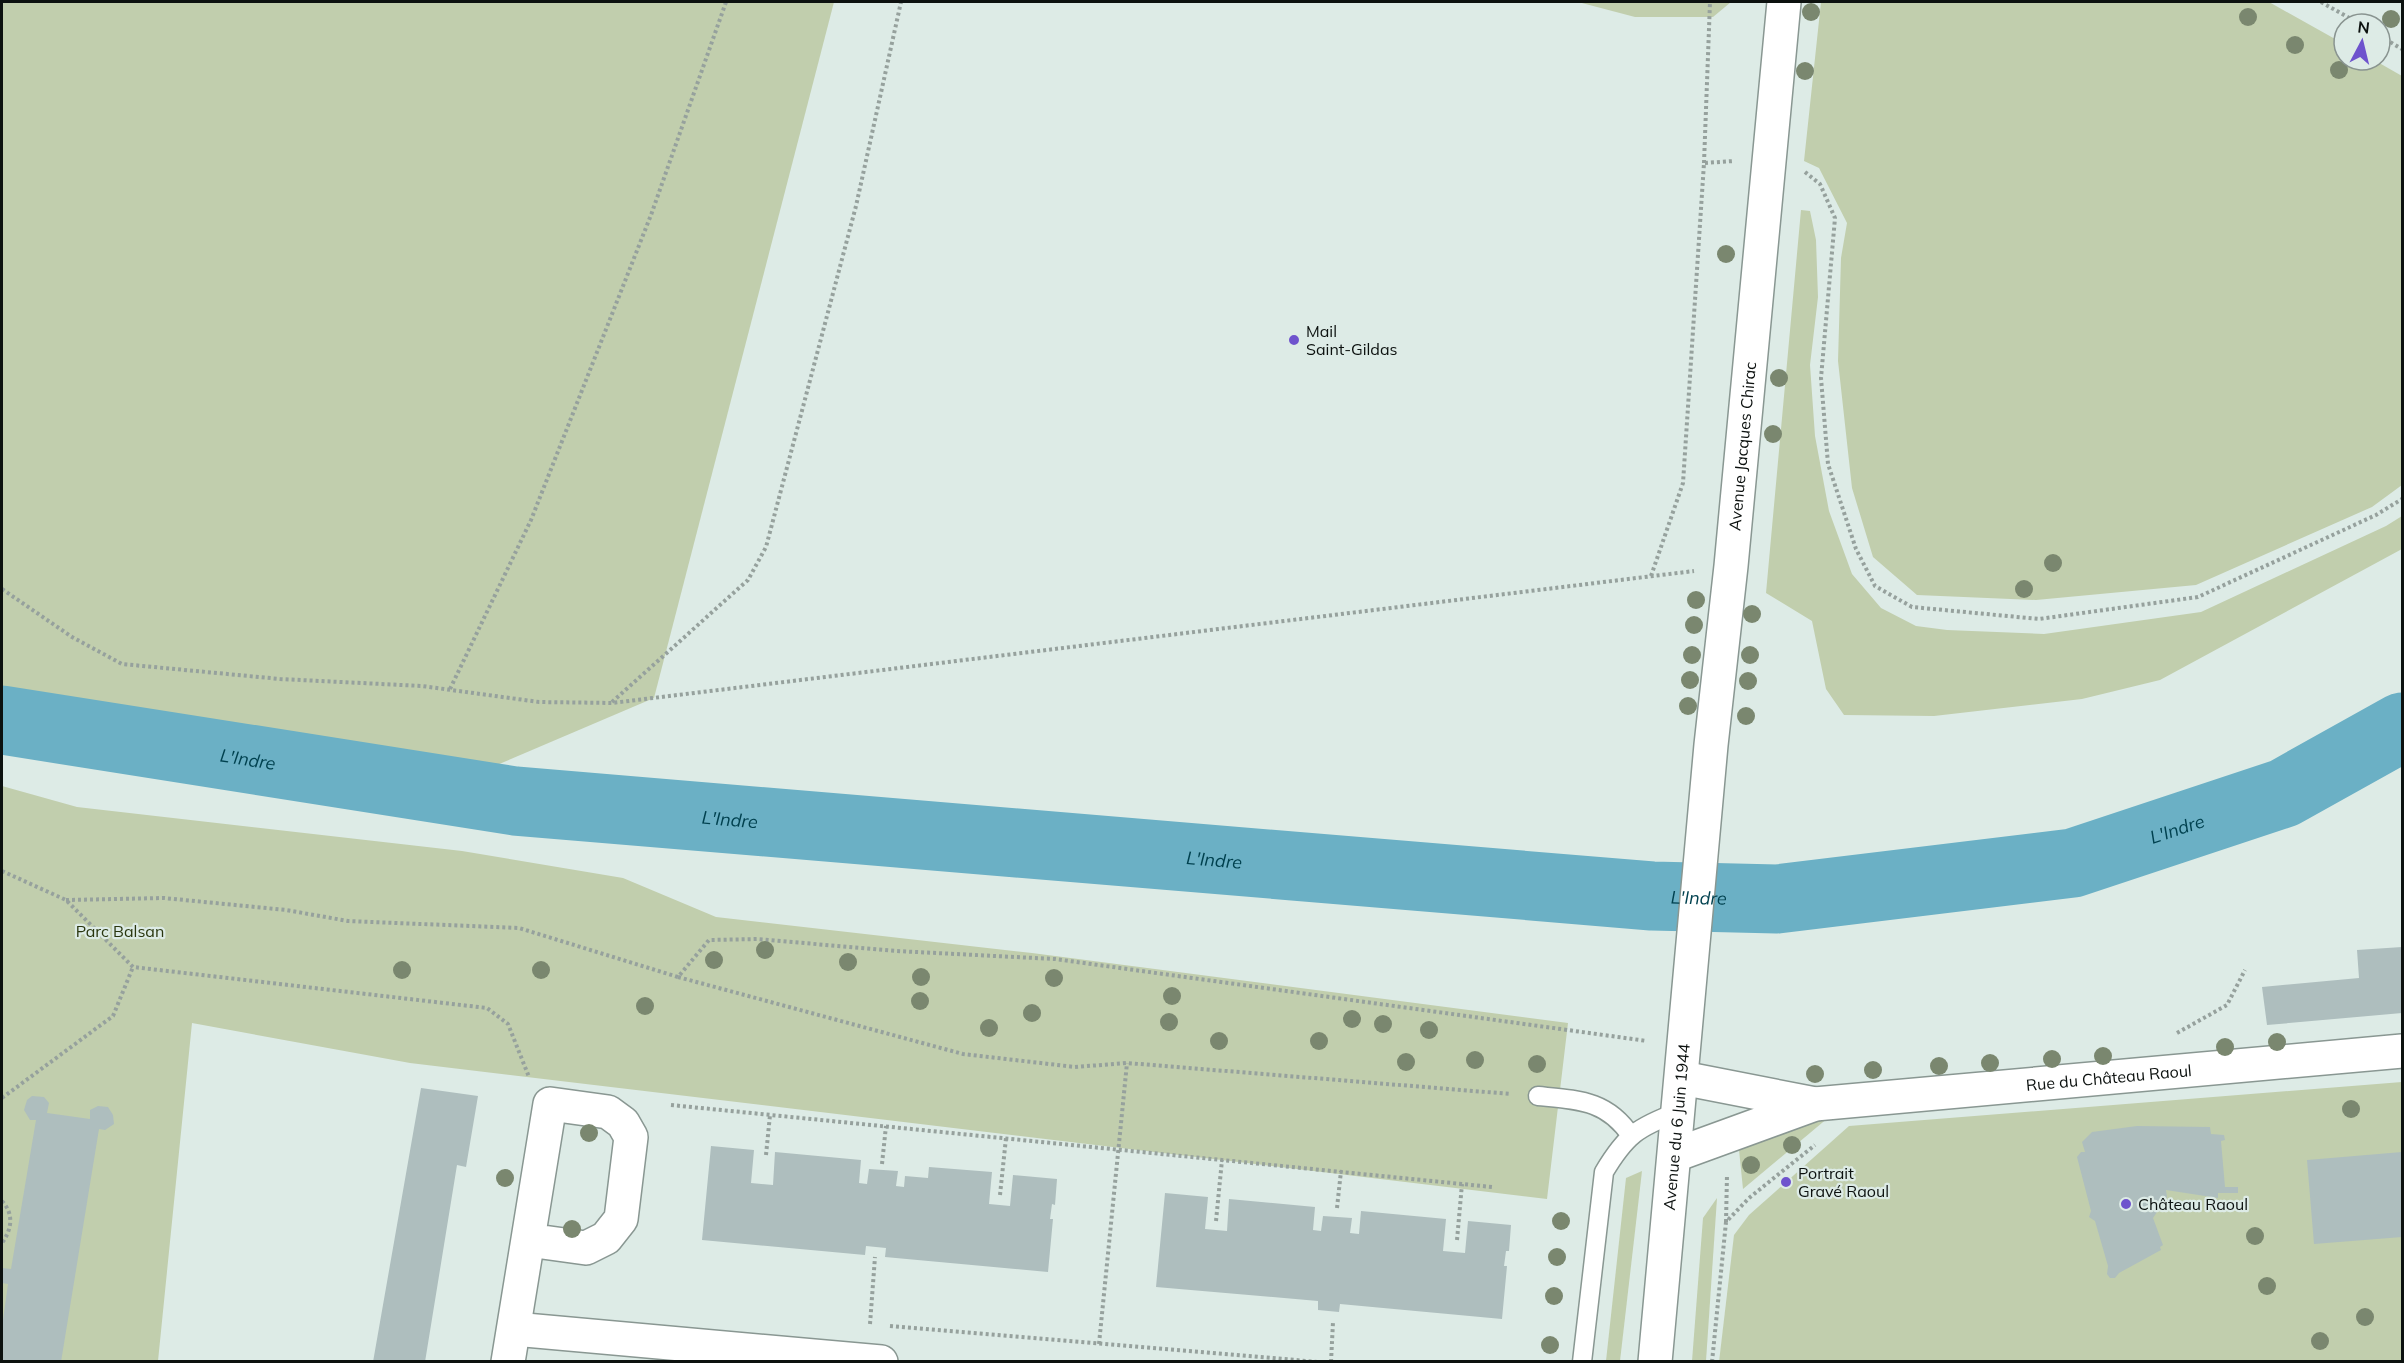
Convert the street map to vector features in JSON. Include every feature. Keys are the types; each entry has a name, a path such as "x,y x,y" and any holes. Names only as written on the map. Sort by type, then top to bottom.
{"street":[{"name":"Avenue Jacques Chirac","path":"1698,892 1784,2"},
{"name":"Avenue du 6 Juin 1944","path":"1655,1362 1698,892"},
{"name":"Rue du Château Raoul","path":"1675,1155 1815,1104 2403,1050"},
{"name":"Rue du Château Raoul","path":"1682,1078 1815,1104"},
{"path":"508,1362 550,1104 608,1112 623,1123 631,1137 621,1219 606,1238 586,1248 528,1240"},
{"path":"514,1329 881,1362"}],"lane":[{"path":"1538,1096 1586,1101 1600,1107 1612,1114 1631,1136"},
{"path":"1582,1362 1604,1172 1620,1146 1631,1136 1646,1124 1678,1112"}],"path":[{"path":"450,689 531,520 651,215 726,2"},
{"path":"612,703 748,579 766,547 856,206 901,2"},
{"path":"1651,576 1683,483 1704,163 1710,2"},
{"path":"2321,2 2339,12"},
{"path":"1704,163 1721,161"},
{"path":"1799,170 1808,173 1821,184 1835,218 1821,378 1828,464 1856,549 1875,586 1912,607 2039,619 2198,597 2376,515 2403,499"},
{"path":"2,589 72,637 122,664 280,679 422,686 539,702 612,703 1731,566"},
{"path":"2,871 66,900 133,967 487,1008 508,1024 526,1073 550,1104"},
{"path":"66,900 164,898 286,910 348,921 519,928 678,977 963,1054 1075,1067 1127,1063 1538,1096"},
{"path":"678,977 709,940 757,939 896,951 1055,958 1632,1038"},
{"path":"2,1098 113,1016 133,967"},
{"path":"2173,1036 2227,1005 2245,970"},
{"path":"1099,1344 1127,1063"},
{"path":"671,1105 1492,1187"},
{"path":"766,1155 770,1115"},
{"path":"882,1164 886,1126"},
{"path":"1712,1362 1726,1222 1727,1136"},
{"path":"1000,1195 1006,1138"},
{"path":"1726,1222 1749,1198 1823,1138"},
{"path":"1216,1221 1222,1160"},
{"path":"1337,1208 1341,1171"},
{"path":"1457,1240 1462,1184"},
{"path":"2,1201 8,1208 11,1226 2,1242"},
{"path":"870,1324 875,1257"},
{"path":"1330,1362 1333,1322"},
{"path":"858,1323 1319,1362"}],"green space":[{"path":"2,2 834,2 654,698 497,765 2,691"},
{"path":"1578,2 1731,2 1713,17 1635,17"},
{"path":"1821,2 2269,2 2332,37 2332,72 2392,70 2402,76 2402,485 2372,507 2196,585 2036,600 1917,595 1873,557 1852,488 1838,361 1841,258 1847,223 1819,168 1804,161"},
{"path":"1801,210 1810,211 1816,240 1818,297 1810,365 1815,436 1829,511 1852,574 1881,608 1916,626 1947,630 2044,634 2201,612 2386,526 2402,516 2402,549 2160,680 2082,699 1934,716 1844,715 1826,689 1812,621 1766,593"},
{"name":"Parc Balsan","path":"2,786 77,807 462,851 623,878 716,917 1032,953 1568,1023 1547,1199 410,1063 192,1023 158,1361 2,1361"},
{"path":"2402,1082 2402,1361 1719,1362 1734,1235 1749,1215 1849,1126"},
{"path":"1835,1112 1743,1189 1739,1150 1756,1139"},
{"path":"1642,1171 1620,1361 1606,1361 1626,1178"},
{"path":"1717,1198 1706,1361 1692,1361 1703,1218"}],"building":[{"path":"2402,947 2402,1013 2267,1025 2262,987 2359,978 2357,950"},
{"path":"421,1088 478,1096 466,1167 457,1165 425,1362 373,1362"},
{"path":"32,1096 44,1097 49,1103 47,1113 90,1119 90,1110 98,1106 108,1107 113,1115 114,1124 105,1130 99,1129 61,1362 2,1362 2,1327 8,1284 2,1283 2,1268 11,1269 36,1120 30,1120 24,1110 27,1100"},
{"name":"Château Raoul","path":"2137,1126 2210,1127 2211,1134 2224,1135 2225,1140 2221,1141 2225,1187 2238,1187 2238,1193 2218,1193 2218,1198 2166,1190 2167,1197 2153,1218 2163,1245 2160,1247 2161,1250 2119,1273 2115,1278 2110,1278 2107,1274 2108,1266 2095,1221 2089,1217 2091,1211 2077,1157 2081,1152 2085,1152 2082,1142 2092,1132"},
{"path":"711,1146 754,1150 751,1183 773,1185 775,1152 861,1160 859,1183 867,1184 869,1169 898,1171 896,1186 904,1187 905,1176 928,1178 929,1167 992,1172 989,1204 1010,1206 1013,1175 1057,1179 1055,1205 1052,1204 1050,1219 1053,1219 1048,1272 885,1257 886,1248 866,1246 865,1255 702,1240"},
{"path":"2402,1152 2402,1237 2314,1244 2307,1160"},
{"path":"1165,1193 1208,1197 1205,1229 1227,1231 1229,1199 1315,1207 1313,1230 1321,1231 1323,1216 1352,1218 1350,1233 1359,1234 1361,1211 1446,1219 1443,1251 1465,1253 1468,1221 1511,1225 1509,1251 1506,1251 1504,1266 1507,1266 1502,1319 1340,1304 1339,1312 1318,1310 1318,1301 1156,1287"}],"waterway":[{"name":"L'Indre","path":"2,720 515,801 1652,896 1777,899 2073,863 2284,793 2402,727"}],"place":[{"name":"Mail Saint-Gildas","path":"1294,340"},
{"name":"Portrait Gravé Raoul","path":"1786,1182"},
{"name":"Château Raoul","path":"2126,1204"}]}
